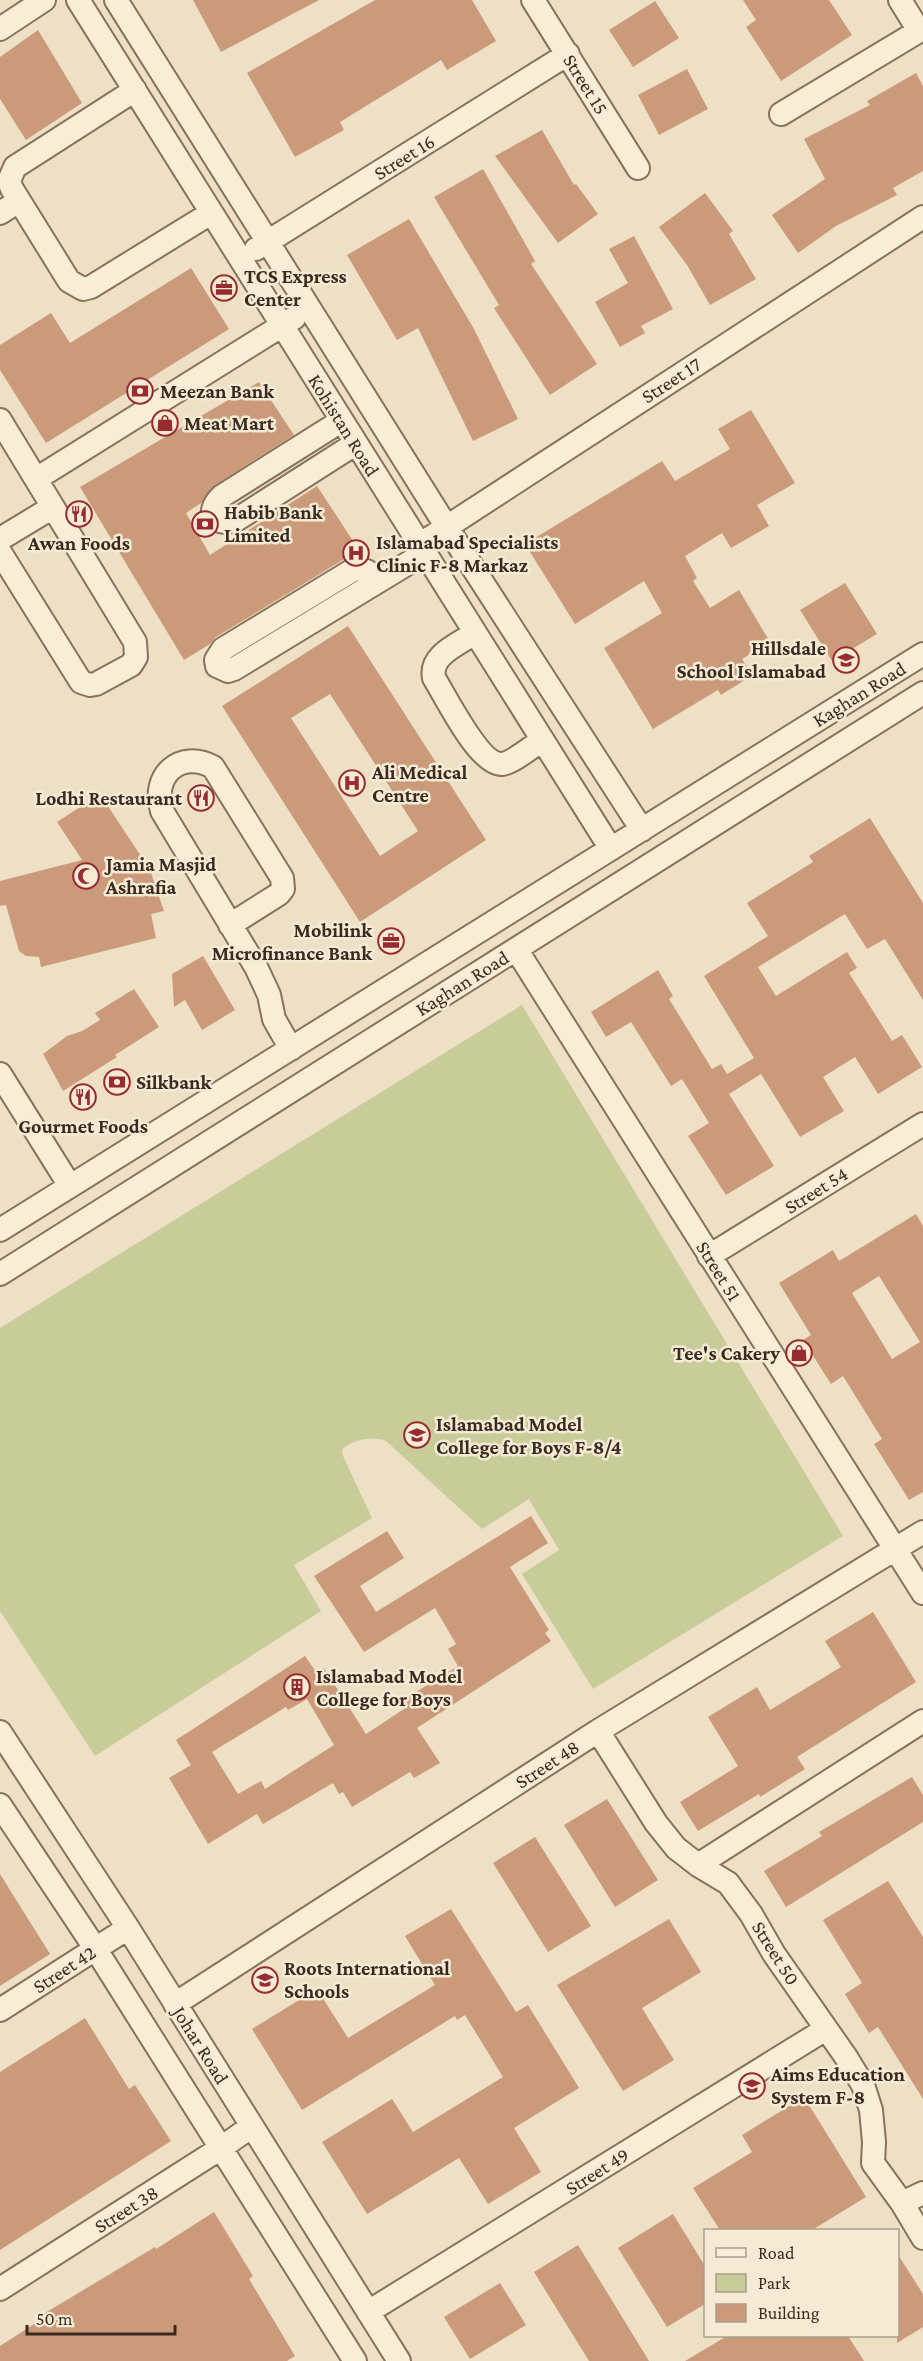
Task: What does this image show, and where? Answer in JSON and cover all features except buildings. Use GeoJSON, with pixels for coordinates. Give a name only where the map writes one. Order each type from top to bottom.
{"type":"FeatureCollection","features":[{"type":"Feature","properties":{"kind":"street"},"geometry":{"type":"LineString","coordinates":[[0,29],[44,0]]}},
{"type":"Feature","properties":{"kind":"street","name":"Kohistan Road"},"geometry":{"type":"LineString","coordinates":[[78,0],[611,849]]}},
{"type":"Feature","properties":{"kind":"street","name":"Kohistan Road"},"geometry":{"type":"LineString","coordinates":[[116,0],[308,309],[642,830]]}},
{"type":"Feature","properties":{"kind":"street","name":"Street 15"},"geometry":{"type":"LineString","coordinates":[[533,0],[638,168]]}},
{"type":"Feature","properties":{"kind":"street"},"geometry":{"type":"LineString","coordinates":[[781,114],[919,31],[900,0]]}},
{"type":"Feature","properties":{"kind":"street","name":"Street 16"},"geometry":{"type":"LineString","coordinates":[[239,259],[568,54]]}},
{"type":"Feature","properties":{"kind":"street"},"geometry":{"type":"LineString","coordinates":[[135,90],[15,167],[9,181],[69,281],[83,289],[91,287],[211,213]]}},
{"type":"Feature","properties":{"kind":"street"},"geometry":{"type":"LineString","coordinates":[[0,213],[20,201]]}},
{"type":"Feature","properties":{"kind":"street","name":"Street 17"},"geometry":{"type":"LineString","coordinates":[[376,581],[366,570],[359,568],[353,570],[223,649],[216,660],[218,666],[228,671],[234,669],[376,581],[422,549],[446,526],[923,217]]}},
{"type":"Feature","properties":{"kind":"street"},"geometry":{"type":"LineString","coordinates":[[36,479],[308,309]]}},
{"type":"Feature","properties":{"kind":"street"},"geometry":{"type":"LineString","coordinates":[[0,420],[135,642],[136,657],[131,665],[96,684],[81,682],[0,552]]}},
{"type":"Feature","properties":{"kind":"street"},"geometry":{"type":"LineString","coordinates":[[341,421],[222,496],[214,504],[212,512],[214,518],[227,523],[236,520],[355,444]]}},
{"type":"Feature","properties":{"kind":"street"},"geometry":{"type":"LineString","coordinates":[[0,539],[53,507]]}},
{"type":"Feature","properties":{"kind":"street"},"geometry":{"type":"LineString","coordinates":[[475,633],[442,654],[435,662],[432,671],[479,752],[492,762],[507,763],[542,740]]}},
{"type":"Feature","properties":{"kind":"street","name":"Kaghan Road"},"geometry":{"type":"LineString","coordinates":[[0,1230],[923,654]]}},
{"type":"Feature","properties":{"kind":"street","name":"Kaghan Road"},"geometry":{"type":"LineString","coordinates":[[0,1274],[923,693]]}},
{"type":"Feature","properties":{"kind":"street"},"geometry":{"type":"LineString","coordinates":[[230,925],[279,894],[283,889],[282,878],[213,767],[198,761],[184,762],[164,775],[159,789],[162,811],[230,925],[256,967],[269,995],[274,1019],[303,1083]]}},
{"type":"Feature","properties":{"kind":"street","name":"Street 51"},"geometry":{"type":"LineString","coordinates":[[516,950],[923,1593]]}},
{"type":"Feature","properties":{"kind":"street"},"geometry":{"type":"LineString","coordinates":[[0,1074],[70,1186]]}},
{"type":"Feature","properties":{"kind":"street","name":"Street 54"},"geometry":{"type":"LineString","coordinates":[[709,1256],[923,1124]]}},
{"type":"Feature","properties":{"kind":"street","name":"Street 48"},"geometry":{"type":"LineString","coordinates":[[175,2004],[598,1731],[923,1532]]}},
{"type":"Feature","properties":{"kind":"street"},"geometry":{"type":"LineString","coordinates":[[698,1865],[923,1720]]}},
{"type":"Feature","properties":{"kind":"street","name":"Street 50"},"geometry":{"type":"LineString","coordinates":[[598,1731],[656,1823],[676,1848],[698,1865],[728,1883],[751,1914],[774,1954],[863,2085],[871,2110],[873,2163],[923,2238]]}},
{"type":"Feature","properties":{"kind":"street","name":"Johar Road"},"geometry":{"type":"LineString","coordinates":[[1,1737],[128,1928],[399,2361]]}},
{"type":"Feature","properties":{"kind":"street","name":"Johar Road"},"geometry":{"type":"LineString","coordinates":[[0,1805],[95,1948],[353,2360]]}},
{"type":"Feature","properties":{"kind":"street","name":"Street 42"},"geometry":{"type":"LineString","coordinates":[[0,2010],[128,1928]]}},
{"type":"Feature","properties":{"kind":"street","name":"Street 49"},"geometry":{"type":"LineString","coordinates":[[368,2312],[826,2029]]}},
{"type":"Feature","properties":{"kind":"street","name":"Street 38"},"geometry":{"type":"LineString","coordinates":[[0,2289],[252,2126]]}},
{"type":"Feature","properties":{"kind":"street"},"geometry":{"type":"LineString","coordinates":[[902,2204],[923,2193]]}},
{"type":"Feature","properties":{"kind":"street"},"geometry":{"type":"LineString","coordinates":[[353,2360],[385,2340]]}},
{"type":"Feature","properties":{"kind":"green space","name":"Islamabad Model College for Boys F-8/4"},"geometry":{"type":"Polygon","coordinates":[[[522,1005],[843,1536],[593,1689],[522,1574],[559,1550],[529,1499],[482,1529],[386,1441],[376,1438],[356,1441],[345,1446],[342,1450],[343,1456],[372,1518],[294,1565],[321,1611],[95,1756],[0,1611],[0,1328],[522,1005]]]}},
{"type":"Feature","properties":{"kind":"place","name":"TCS Express Center"},"geometry":{"type":"Point","coordinates":[224,288]}},
{"type":"Feature","properties":{"kind":"place","name":"Meezan Bank"},"geometry":{"type":"Point","coordinates":[140,391]}},
{"type":"Feature","properties":{"kind":"place","name":"Meat Mart"},"geometry":{"type":"Point","coordinates":[165,423]}},
{"type":"Feature","properties":{"kind":"place","name":"Awan Foods"},"geometry":{"type":"Point","coordinates":[79,514]}},
{"type":"Feature","properties":{"kind":"place","name":"Habib Bank Limited"},"geometry":{"type":"Point","coordinates":[205,524]}},
{"type":"Feature","properties":{"kind":"place","name":"Islamabad Specialists Clinic F-8 Markaz"},"geometry":{"type":"Point","coordinates":[356,553]}},
{"type":"Feature","properties":{"kind":"place","name":"Hillsdale School Islamabad"},"geometry":{"type":"Point","coordinates":[846,660]}},
{"type":"Feature","properties":{"kind":"place","name":"Ali Medical Centre"},"geometry":{"type":"Point","coordinates":[352,783]}},
{"type":"Feature","properties":{"kind":"place","name":"Lodhi Restaurant"},"geometry":{"type":"Point","coordinates":[201,798]}},
{"type":"Feature","properties":{"kind":"place","name":"Jamia Masjid Ashrafia"},"geometry":{"type":"Point","coordinates":[86,876]}},
{"type":"Feature","properties":{"kind":"place","name":"Mobilink Microfinance Bank"},"geometry":{"type":"Point","coordinates":[391,941]}},
{"type":"Feature","properties":{"kind":"place","name":"Silkbank"},"geometry":{"type":"Point","coordinates":[117,1082]}},
{"type":"Feature","properties":{"kind":"place","name":"Gourmet Foods"},"geometry":{"type":"Point","coordinates":[83,1097]}},
{"type":"Feature","properties":{"kind":"place","name":"Tee's Cakery"},"geometry":{"type":"Point","coordinates":[799,1353]}},
{"type":"Feature","properties":{"kind":"place","name":"Islamabad Model College for Boys F-8/4"},"geometry":{"type":"Point","coordinates":[417,1435]}},
{"type":"Feature","properties":{"kind":"place","name":"Islamabad Model College for Boys"},"geometry":{"type":"Point","coordinates":[297,1687]}},
{"type":"Feature","properties":{"kind":"place","name":"Roots International Schools"},"geometry":{"type":"Point","coordinates":[265,1980]}},
{"type":"Feature","properties":{"kind":"place","name":"Aims Education System F-8"},"geometry":{"type":"Point","coordinates":[752,2086]}}]}
